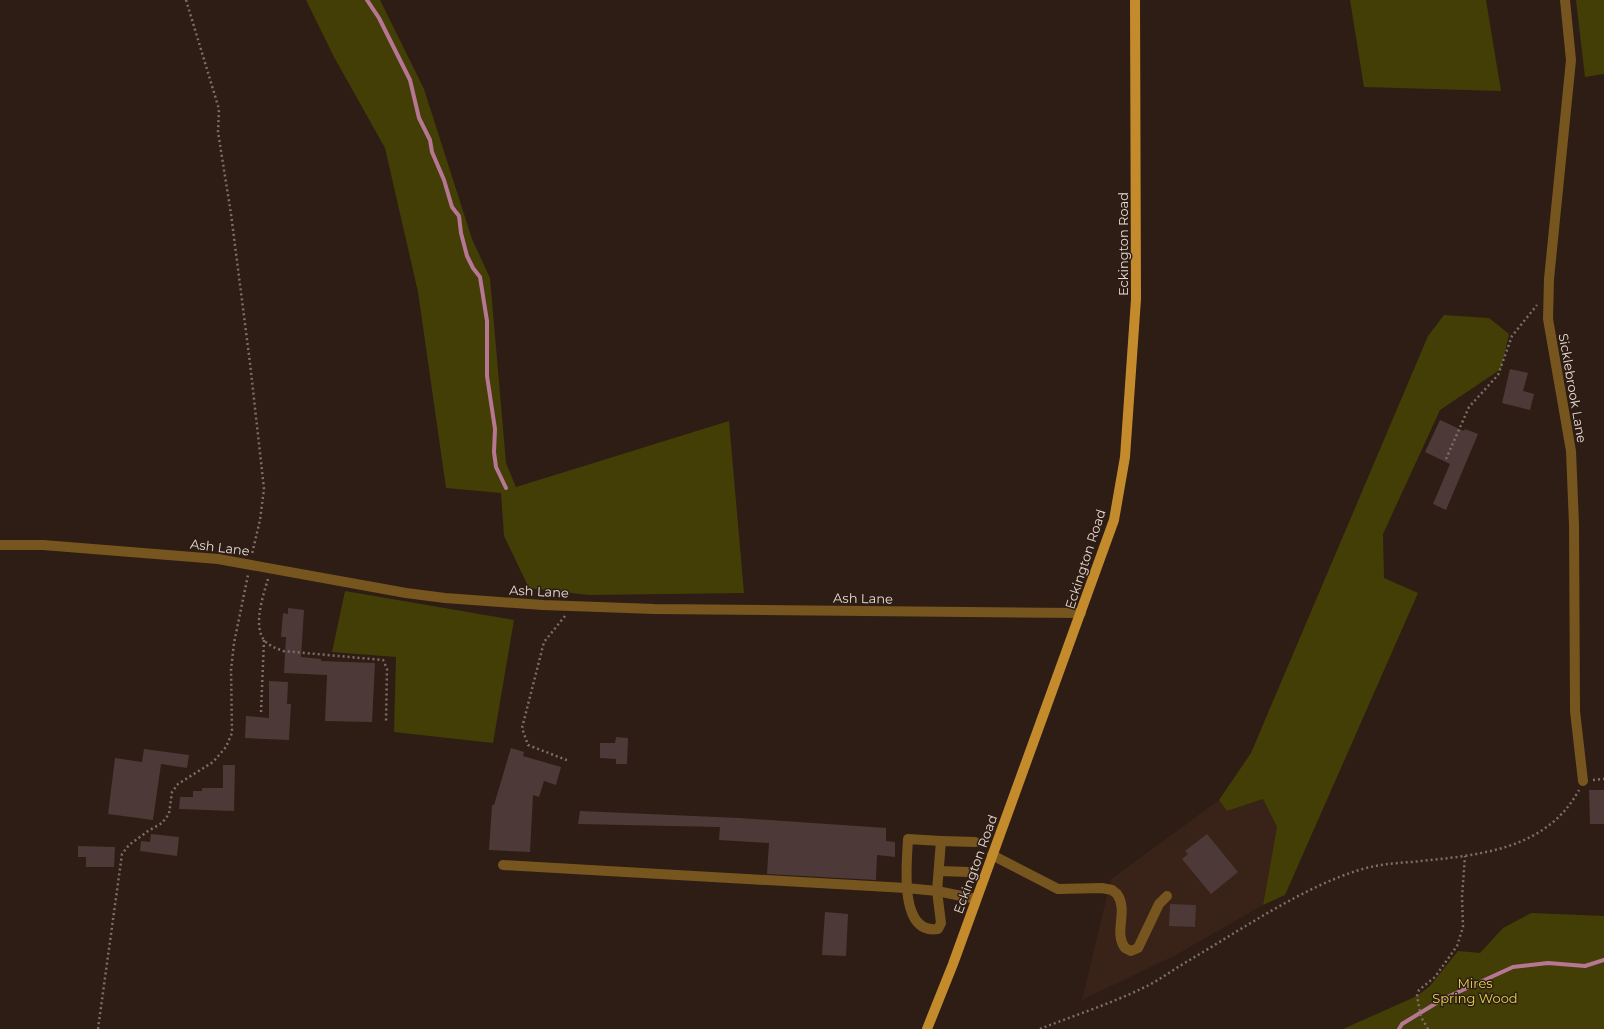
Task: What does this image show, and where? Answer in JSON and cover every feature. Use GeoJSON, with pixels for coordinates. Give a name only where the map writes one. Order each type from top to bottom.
{"type":"FeatureCollection","features":[{"type":"Feature","properties":{"kind":"main road","name":"Eckington Road"},"geometry":{"type":"LineString","coordinates":[[927,1029],[953,964],[1082,613],[1114,520],[1126,450],[1136,299],[1135,0]]}},
{"type":"Feature","properties":{"kind":"street","name":"Sicklebrook Lane"},"geometry":{"type":"LineString","coordinates":[[1564,0],[1571,60],[1548,290],[1548,319],[1572,466],[1574,524],[1575,712],[1583,781]]}},
{"type":"Feature","properties":{"kind":"street","name":"Ash Lane"},"geometry":{"type":"LineString","coordinates":[[0,545],[43,544],[218,559],[271,567],[406,593],[445,598],[572,607],[1082,613]]}},
{"type":"Feature","properties":{"kind":"street"},"geometry":{"type":"LineString","coordinates":[[941,841],[937,891],[941,923],[938,929],[933,930],[924,928],[913,914],[906,888],[908,839],[975,842]]}},
{"type":"Feature","properties":{"kind":"street"},"geometry":{"type":"LineString","coordinates":[[992,855],[1058,889],[1102,888],[1117,894],[1123,911],[1120,936],[1125,948],[1131,951],[1138,948],[1159,904],[1167,896]]}},
{"type":"Feature","properties":{"kind":"street"},"geometry":{"type":"LineString","coordinates":[[503,865],[906,888],[937,891],[976,899]]}},
{"type":"Feature","properties":{"kind":"street"},"geometry":{"type":"LineString","coordinates":[[939,871],[969,872]]}},
{"type":"Feature","properties":{"kind":"path"},"geometry":{"type":"LineString","coordinates":[[98,1029],[122,854],[129,845],[148,830],[162,823],[169,814],[172,792],[178,784],[213,762],[226,747],[232,733],[231,670],[234,643],[260,520],[264,489],[231,214],[218,132],[219,108],[186,0]]}},
{"type":"Feature","properties":{"kind":"path"},"geometry":{"type":"LineString","coordinates":[[1446,459],[1469,407],[1498,375],[1512,336],[1548,290]]}},
{"type":"Feature","properties":{"kind":"path"},"geometry":{"type":"LineString","coordinates":[[261,712],[264,640],[260,628],[260,620],[262,598],[271,567]]}},
{"type":"Feature","properties":{"kind":"path"},"geometry":{"type":"LineString","coordinates":[[569,761],[528,745],[522,728],[544,642],[572,607]]}},
{"type":"Feature","properties":{"kind":"path"},"geometry":{"type":"LineString","coordinates":[[264,640],[272,647],[283,651],[382,660],[387,669],[386,723]]}},
{"type":"Feature","properties":{"kind":"path"},"geometry":{"type":"LineString","coordinates":[[1040,1029],[1146,986],[1270,912],[1321,885],[1356,870],[1383,864],[1465,856],[1509,846],[1538,834],[1557,820],[1570,807],[1583,781]]}},
{"type":"Feature","properties":{"kind":"path"},"geometry":{"type":"LineString","coordinates":[[1428,1029],[1421,1017],[1417,1003],[1419,990],[1435,977],[1457,946],[1463,927],[1462,897],[1465,856]]}},
{"type":"Feature","properties":{"kind":"shaded area"},"geometry":{"type":"Polygon","coordinates":[[[1263,799],[1277,827],[1263,905],[1176,955],[1082,1000],[1111,879],[1219,800],[1227,811],[1263,799]]]}},
{"type":"Feature","properties":{"kind":"green space"},"geometry":{"type":"Polygon","coordinates":[[[306,0],[380,0],[424,89],[472,239],[490,278],[506,463],[516,487],[729,421],[744,593],[589,595],[529,588],[504,536],[501,493],[446,488],[418,292],[385,148],[334,57],[306,0]]]}},
{"type":"Feature","properties":{"kind":"green space"},"geometry":{"type":"Polygon","coordinates":[[[1350,0],[1486,0],[1501,91],[1364,87],[1350,0]]]}},
{"type":"Feature","properties":{"kind":"green space"},"geometry":{"type":"Polygon","coordinates":[[[1576,0],[1604,0],[1604,74],[1585,77],[1576,0]]]}},
{"type":"Feature","properties":{"kind":"green space"},"geometry":{"type":"Polygon","coordinates":[[[1444,315],[1489,318],[1509,334],[1501,369],[1440,410],[1383,534],[1384,578],[1418,593],[1285,895],[1263,905],[1277,827],[1263,799],[1227,811],[1219,800],[1251,753],[1428,336],[1444,315]]]}},
{"type":"Feature","properties":{"kind":"green space"},"geometry":{"type":"Polygon","coordinates":[[[345,591],[514,620],[493,743],[394,732],[396,657],[332,652],[345,591]]]}},
{"type":"Feature","properties":{"kind":"green space","name":"Mires Spring Wood"},"geometry":{"type":"Polygon","coordinates":[[[1531,913],[1604,916],[1604,1029],[1343,1029],[1417,996],[1430,986],[1458,951],[1480,953],[1503,928],[1531,913]]]}},
{"type":"Feature","properties":{"kind":"building"},"geometry":{"type":"Polygon","coordinates":[[[1510,369],[1528,373],[1523,391],[1534,394],[1530,410],[1502,403],[1510,369]]]}},
{"type":"Feature","properties":{"kind":"building"},"geometry":{"type":"Polygon","coordinates":[[[1440,420],[1464,431],[1465,429],[1478,434],[1446,510],[1433,504],[1450,464],[1425,452],[1440,420]]]}},
{"type":"Feature","properties":{"kind":"building"},"geometry":{"type":"Polygon","coordinates":[[[288,608],[304,610],[301,657],[321,659],[321,661],[375,663],[372,722],[325,721],[327,675],[284,673],[286,637],[281,637],[283,613],[288,614],[288,608]]]}},
{"type":"Feature","properties":{"kind":"building"},"geometry":{"type":"Polygon","coordinates":[[[269,681],[288,682],[287,704],[291,704],[289,740],[245,738],[246,716],[269,718],[269,681]]]}},
{"type":"Feature","properties":{"kind":"building"},"geometry":{"type":"Polygon","coordinates":[[[616,737],[628,738],[627,764],[616,764],[616,759],[600,758],[600,743],[615,743],[616,737]]]}},
{"type":"Feature","properties":{"kind":"building"},"geometry":{"type":"Polygon","coordinates":[[[511,748],[524,752],[523,756],[561,767],[556,785],[544,781],[539,797],[533,795],[530,852],[489,850],[492,805],[494,805],[511,748]]]}},
{"type":"Feature","properties":{"kind":"building"},"geometry":{"type":"Polygon","coordinates":[[[144,749],[189,755],[187,768],[161,764],[153,820],[108,814],[115,758],[142,762],[144,749]]]}},
{"type":"Feature","properties":{"kind":"building"},"geometry":{"type":"Polygon","coordinates":[[[223,765],[235,765],[234,811],[179,809],[180,797],[193,797],[193,791],[202,791],[202,788],[223,788],[223,765]]]}},
{"type":"Feature","properties":{"kind":"building"},"geometry":{"type":"Polygon","coordinates":[[[1589,790],[1604,790],[1604,824],[1590,824],[1589,790]]]}},
{"type":"Feature","properties":{"kind":"building"},"geometry":{"type":"Polygon","coordinates":[[[580,811],[739,818],[886,828],[886,841],[895,842],[895,857],[877,855],[876,880],[767,874],[769,843],[719,840],[720,827],[578,824],[580,811]]]}},
{"type":"Feature","properties":{"kind":"building"},"geometry":{"type":"Polygon","coordinates":[[[151,834],[179,837],[177,856],[140,851],[141,841],[150,842],[151,834]]]}},
{"type":"Feature","properties":{"kind":"building"},"geometry":{"type":"Polygon","coordinates":[[[1207,834],[1238,872],[1211,894],[1182,859],[1188,854],[1185,851],[1207,834]]]}},
{"type":"Feature","properties":{"kind":"building"},"geometry":{"type":"Polygon","coordinates":[[[78,846],[115,847],[114,867],[86,867],[86,857],[78,857],[78,846]]]}},
{"type":"Feature","properties":{"kind":"building"},"geometry":{"type":"Polygon","coordinates":[[[1170,904],[1196,905],[1195,927],[1169,926],[1170,904]]]}},
{"type":"Feature","properties":{"kind":"building"},"geometry":{"type":"Polygon","coordinates":[[[825,912],[848,914],[846,956],[822,955],[825,912]]]}},
{"type":"Feature","properties":{"kind":"waterway"},"geometry":{"type":"LineString","coordinates":[[367,0],[379,18],[410,80],[419,118],[430,140],[432,152],[444,180],[452,207],[459,216],[461,233],[467,256],[473,268],[480,277],[487,321],[487,376],[495,429],[494,452],[496,467],[506,488]]}},
{"type":"Feature","properties":{"kind":"waterway"},"geometry":{"type":"LineString","coordinates":[[1399,1029],[1402,1024],[1443,999],[1513,967],[1548,963],[1585,966],[1604,960]]}}]}
